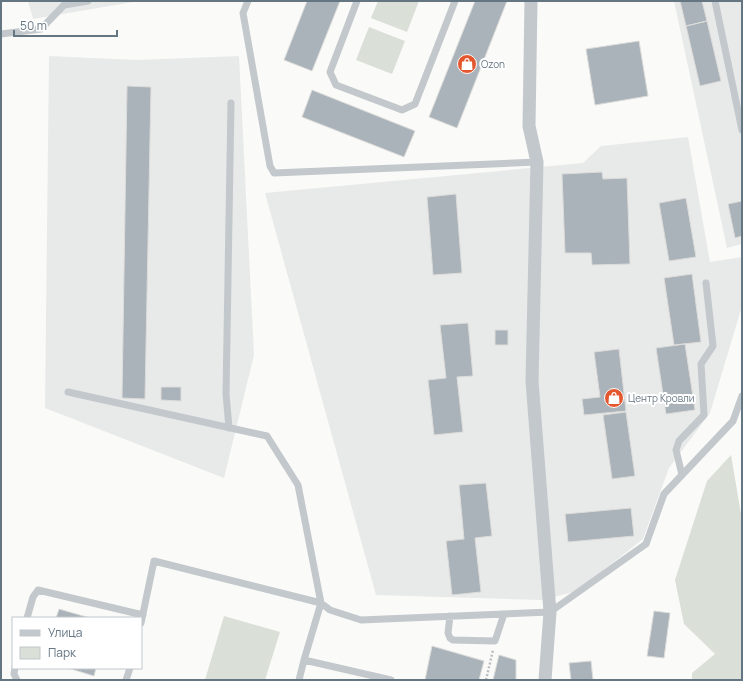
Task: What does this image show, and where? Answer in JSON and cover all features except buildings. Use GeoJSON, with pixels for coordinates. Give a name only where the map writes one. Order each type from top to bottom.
{"type":"FeatureCollection","features":[{"type":"Feature","properties":{"kind":"street"},"geometry":{"type":"LineString","coordinates":[[531,1],[529,126],[537,162],[532,381],[550,612],[545,680]]}},
{"type":"Feature","properties":{"kind":"lane"},"geometry":{"type":"LineString","coordinates":[[1,34],[41,29],[64,6],[88,1]]}},
{"type":"Feature","properties":{"kind":"lane"},"geometry":{"type":"LineString","coordinates":[[248,1],[243,13],[270,166],[274,173],[537,162]]}},
{"type":"Feature","properties":{"kind":"lane"},"geometry":{"type":"LineString","coordinates":[[357,1],[330,72],[336,85],[402,110],[415,104],[455,1]]}},
{"type":"Feature","properties":{"kind":"lane"},"geometry":{"type":"LineString","coordinates":[[715,1],[742,130]]}},
{"type":"Feature","properties":{"kind":"lane"},"geometry":{"type":"LineString","coordinates":[[228,428],[226,394],[232,103]]}},
{"type":"Feature","properties":{"kind":"lane"},"geometry":{"type":"LineString","coordinates":[[682,476],[676,450],[679,440],[704,416],[701,364],[713,346],[706,283]]}},
{"type":"Feature","properties":{"kind":"lane"},"geometry":{"type":"LineString","coordinates":[[68,392],[267,436],[298,485],[321,603],[299,680]]}},
{"type":"Feature","properties":{"kind":"lane"},"geometry":{"type":"LineString","coordinates":[[142,619],[154,561],[321,603],[330,610],[361,620],[550,612],[646,544],[664,494],[733,421],[742,396]]}},
{"type":"Feature","properties":{"kind":"lane"},"geometry":{"type":"LineString","coordinates":[[27,617],[33,597],[38,590],[143,615]]}},
{"type":"Feature","properties":{"kind":"lane"},"geometry":{"type":"LineString","coordinates":[[450,616],[448,632],[450,638],[453,640],[495,642],[504,614]]}},
{"type":"Feature","properties":{"kind":"lane"},"geometry":{"type":"LineString","coordinates":[[304,660],[391,680]]}},
{"type":"Feature","properties":{"kind":"lane"},"geometry":{"type":"LineString","coordinates":[[15,669],[14,674],[17,680]]}},
{"type":"Feature","properties":{"kind":"lane"},"geometry":{"type":"LineString","coordinates":[[126,680],[130,669]]}},
{"type":"Feature","properties":{"kind":"path"},"geometry":{"type":"LineString","coordinates":[[486,680],[495,642]]}},
{"type":"Feature","properties":{"kind":"shaded area"},"geometry":{"type":"Polygon","coordinates":[[[28,1],[139,1],[33,19],[28,1]]]}},
{"type":"Feature","properties":{"kind":"shaded area"},"geometry":{"type":"Polygon","coordinates":[[[674,1],[742,1],[742,244],[727,248],[674,1]]]}},
{"type":"Feature","properties":{"kind":"shaded area"},"geometry":{"type":"Polygon","coordinates":[[[49,56],[137,60],[239,56],[254,355],[224,478],[45,408],[49,56]]]}},
{"type":"Feature","properties":{"kind":"shaded area"},"geometry":{"type":"Polygon","coordinates":[[[688,137],[710,262],[742,257],[742,306],[710,413],[669,468],[643,539],[577,591],[542,600],[376,595],[265,193],[583,163],[601,146],[688,137]]]}},
{"type":"Feature","properties":{"kind":"green space"},"geometry":{"type":"Polygon","coordinates":[[[378,1],[419,1],[407,32],[371,18],[378,1]]]}},
{"type":"Feature","properties":{"kind":"green space"},"geometry":{"type":"Polygon","coordinates":[[[369,27],[405,41],[392,74],[356,60],[369,27]]]}},
{"type":"Feature","properties":{"kind":"green space"},"geometry":{"type":"Polygon","coordinates":[[[731,455],[742,520],[742,680],[692,680],[692,673],[715,654],[684,624],[675,580],[707,481],[731,455]]]}},
{"type":"Feature","properties":{"kind":"green space"},"geometry":{"type":"Polygon","coordinates":[[[224,616],[280,632],[265,680],[205,680],[224,616]]]}},
{"type":"Feature","properties":{"kind":"place","name":"Ozon"},"geometry":{"type":"Point","coordinates":[467,64]}},
{"type":"Feature","properties":{"kind":"place","name":"Центр Кровли"},"geometry":{"type":"Point","coordinates":[614,398]}}]}
